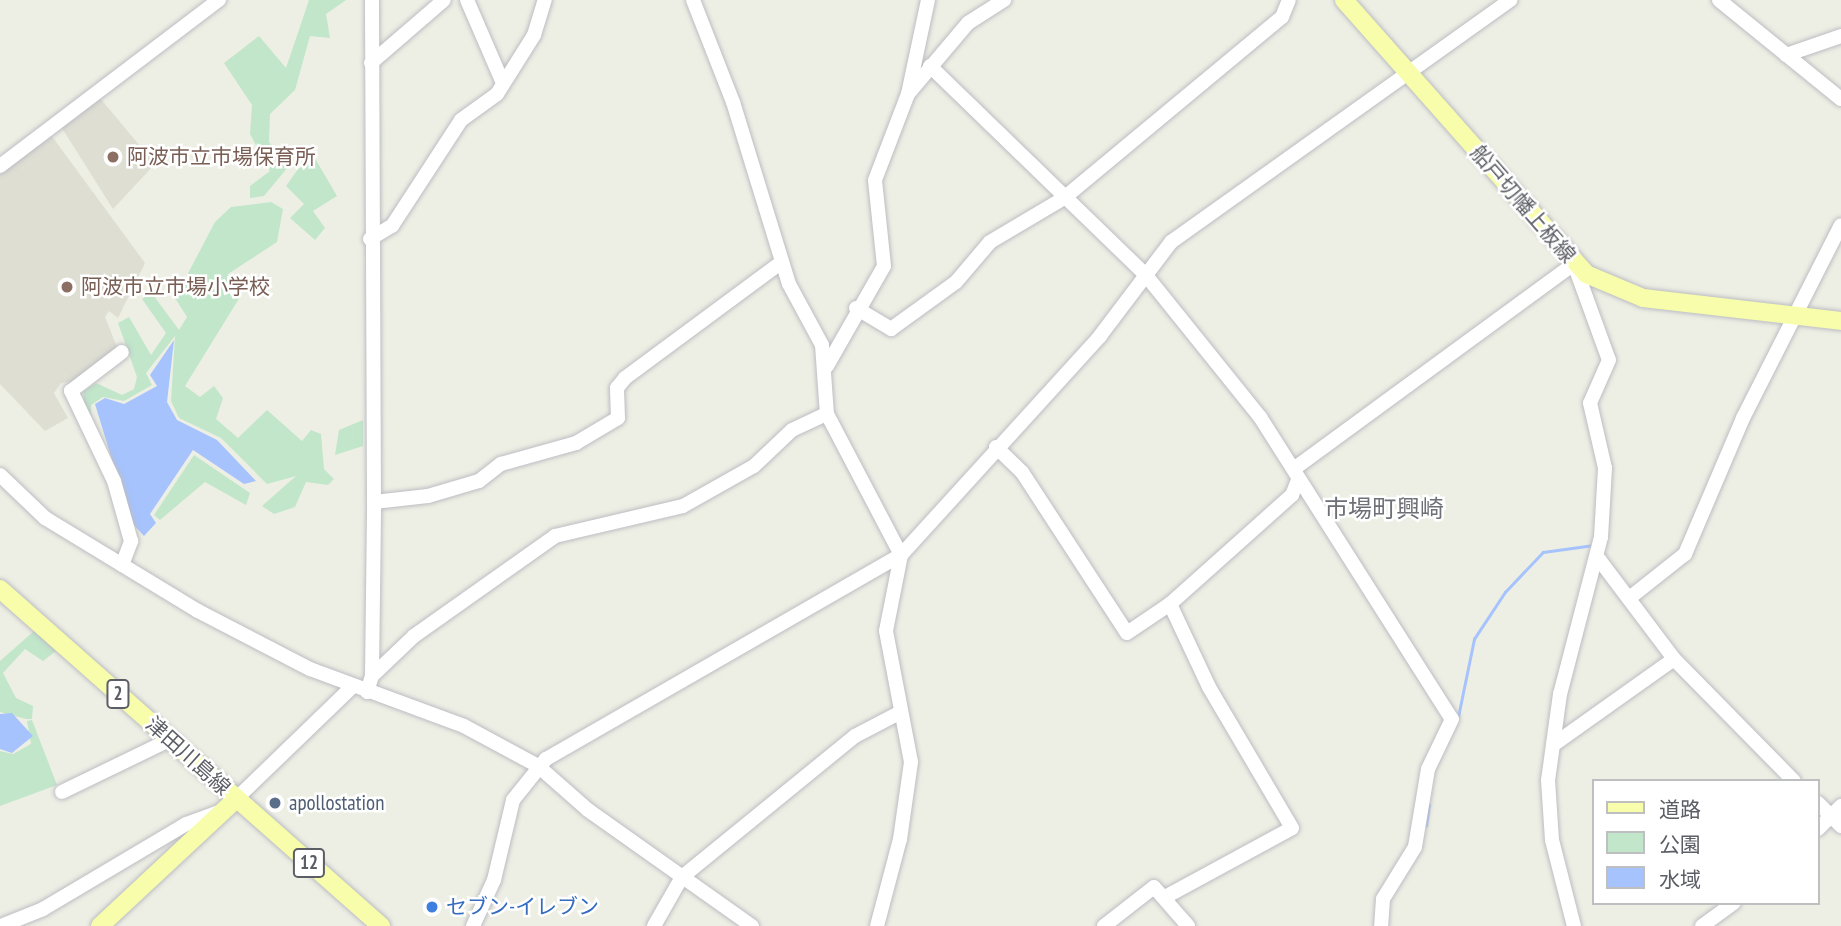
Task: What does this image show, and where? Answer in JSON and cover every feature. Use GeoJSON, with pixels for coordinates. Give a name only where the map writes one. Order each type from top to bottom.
{"type":"FeatureCollection","features":[{"type":"Feature","properties":{"kind":"main road","name":"船戸切幡上板線"},"geometry":{"type":"LineString","coordinates":[[1344,0],[1574,264],[1612,290],[1643,298],[1841,321]]}},
{"type":"Feature","properties":{"kind":"main road","name":"津田川島線"},"geometry":{"type":"LineString","coordinates":[[0,589],[169,740],[230,805],[100,926]]}},
{"type":"Feature","properties":{"kind":"main road","name":"12"},"geometry":{"type":"LineString","coordinates":[[230,805],[382,926]]}},
{"type":"Feature","properties":{"kind":"street"},"geometry":{"type":"LineString","coordinates":[[0,166],[219,0]]}},
{"type":"Feature","properties":{"kind":"street"},"geometry":{"type":"LineString","coordinates":[[367,692],[372,676],[374,502],[370,239],[372,0]]}},
{"type":"Feature","properties":{"kind":"street"},"geometry":{"type":"LineString","coordinates":[[372,64],[444,0]]}},
{"type":"Feature","properties":{"kind":"street"},"geometry":{"type":"LineString","coordinates":[[467,0],[502,81]]}},
{"type":"Feature","properties":{"kind":"street"},"geometry":{"type":"LineString","coordinates":[[370,239],[393,226],[461,120],[497,94],[502,81],[534,35],[545,0]]}},
{"type":"Feature","properties":{"kind":"street"},"geometry":{"type":"LineString","coordinates":[[693,0],[733,102],[782,262],[827,366],[827,414],[901,555],[903,568],[885,613],[897,713],[911,762],[900,839],[877,926]]}},
{"type":"Feature","properties":{"kind":"street"},"geometry":{"type":"LineString","coordinates":[[827,366],[856,308],[884,266],[874,193],[908,93],[928,0]]}},
{"type":"Feature","properties":{"kind":"street"},"geometry":{"type":"LineString","coordinates":[[908,93],[915,93],[930,66],[968,23],[1004,0]]}},
{"type":"Feature","properties":{"kind":"street"},"geometry":{"type":"LineString","coordinates":[[856,308],[891,329],[957,282],[990,242],[1064,198],[1282,17],[1289,0]]}},
{"type":"Feature","properties":{"kind":"street"},"geometry":{"type":"LineString","coordinates":[[473,926],[494,880],[513,800],[538,766],[901,555],[943,516],[996,447],[1100,336],[1144,274],[1194,223],[1409,74],[1510,0]]}},
{"type":"Feature","properties":{"kind":"street"},"geometry":{"type":"LineString","coordinates":[[1719,0],[1841,99]]}},
{"type":"Feature","properties":{"kind":"street"},"geometry":{"type":"LineString","coordinates":[[1786,55],[1841,36]]}},
{"type":"Feature","properties":{"kind":"street"},"geometry":{"type":"LineString","coordinates":[[930,66],[1144,274],[1296,474],[1452,719],[1427,769],[1416,847],[1383,900],[1381,926]]}},
{"type":"Feature","properties":{"kind":"street"},"geometry":{"type":"LineString","coordinates":[[1632,596],[1685,554],[1742,418],[1841,225]]}},
{"type":"Feature","properties":{"kind":"street"},"geometry":{"type":"LineString","coordinates":[[374,502],[418,499],[576,443],[618,418],[617,388],[625,378],[782,262]]}},
{"type":"Feature","properties":{"kind":"street"},"geometry":{"type":"LineString","coordinates":[[996,447],[1022,472],[1127,633],[1170,604],[1292,495],[1296,474],[1574,264],[1609,351],[1590,403],[1605,468],[1598,558],[1553,745],[1552,840],[1574,926]]}},
{"type":"Feature","properties":{"kind":"street"},"geometry":{"type":"LineString","coordinates":[[122,352],[71,391],[114,481],[131,541],[122,565]]}},
{"type":"Feature","properties":{"kind":"street"},"geometry":{"type":"LineString","coordinates":[[372,676],[414,636],[555,536],[683,506],[754,466],[809,419],[827,414]]}},
{"type":"Feature","properties":{"kind":"street"},"geometry":{"type":"LineString","coordinates":[[0,475],[45,518],[122,565],[352,687],[464,726],[538,766],[682,877],[752,926]]}},
{"type":"Feature","properties":{"kind":"street"},"geometry":{"type":"LineString","coordinates":[[1598,558],[1632,596],[1674,659],[1792,779]]}},
{"type":"Feature","properties":{"kind":"street"},"geometry":{"type":"LineString","coordinates":[[1167,896],[1292,828],[1209,687],[1170,604]]}},
{"type":"Feature","properties":{"kind":"street"},"geometry":{"type":"LineString","coordinates":[[1553,745],[1674,659]]}},
{"type":"Feature","properties":{"kind":"street"},"geometry":{"type":"LineString","coordinates":[[1,926],[43,909],[186,824],[230,805],[352,687]]}},
{"type":"Feature","properties":{"kind":"street"},"geometry":{"type":"LineString","coordinates":[[654,926],[682,877],[855,736],[897,713]]}},
{"type":"Feature","properties":{"kind":"street"},"geometry":{"type":"LineString","coordinates":[[62,792],[169,740]]}},
{"type":"Feature","properties":{"kind":"street"},"geometry":{"type":"LineString","coordinates":[[1820,804],[1838,816],[1820,828]]}},
{"type":"Feature","properties":{"kind":"street"},"geometry":{"type":"LineString","coordinates":[[1104,926],[1154,887],[1167,896],[1188,926]]}},
{"type":"Feature","properties":{"kind":"street"},"geometry":{"type":"LineString","coordinates":[[1702,926],[1731,905]]}},
{"type":"Feature","properties":{"kind":"shaded area","name":"阿波市立市場保育所"},"geometry":{"type":"Polygon","coordinates":[[[100,98],[155,164],[113,209],[60,125],[100,98]]]}},
{"type":"Feature","properties":{"kind":"shaded area","name":"阿波市立市場小学校"},"geometry":{"type":"Polygon","coordinates":[[[51,135],[145,263],[118,318],[109,311],[105,317],[117,347],[74,381],[61,383],[54,393],[68,418],[45,431],[0,384],[0,170],[51,135]]]}},
{"type":"Feature","properties":{"kind":"green space"},"geometry":{"type":"Polygon","coordinates":[[[309,0],[346,0],[326,14],[330,38],[310,36],[295,90],[270,114],[269,142],[288,167],[264,196],[250,198],[250,186],[270,171],[250,134],[252,105],[224,63],[259,36],[286,68],[309,0]]]}},
{"type":"Feature","properties":{"kind":"green space"},"geometry":{"type":"Polygon","coordinates":[[[316,160],[337,196],[313,211],[325,228],[315,240],[290,218],[304,204],[286,186],[298,169],[316,160]]]}},
{"type":"Feature","properties":{"kind":"green space"},"geometry":{"type":"Polygon","coordinates":[[[271,202],[283,209],[277,242],[228,274],[240,297],[185,386],[200,397],[214,386],[223,398],[216,419],[238,438],[267,410],[302,441],[311,430],[321,434],[324,469],[334,479],[328,485],[306,482],[295,507],[274,514],[262,506],[296,476],[267,484],[221,438],[179,418],[171,401],[175,336],[146,373],[152,385],[124,401],[103,397],[91,405],[91,417],[83,402],[84,391],[96,383],[122,395],[134,389],[137,377],[118,323],[129,317],[151,355],[166,333],[142,299],[151,292],[179,330],[187,317],[175,298],[215,222],[231,207],[271,202]]]}},
{"type":"Feature","properties":{"kind":"green space"},"geometry":{"type":"Polygon","coordinates":[[[363,420],[363,446],[335,455],[339,430],[363,420]]]}},
{"type":"Feature","properties":{"kind":"green space"},"geometry":{"type":"Polygon","coordinates":[[[194,455],[250,493],[246,505],[205,482],[160,520],[154,515],[194,455]]]}},
{"type":"Feature","properties":{"kind":"green space"},"geometry":{"type":"Polygon","coordinates":[[[34,631],[56,651],[43,661],[25,649],[3,673],[16,698],[33,706],[32,719],[26,719],[0,712],[0,661],[34,631]]]}},
{"type":"Feature","properties":{"kind":"green space"},"geometry":{"type":"Polygon","coordinates":[[[32,720],[57,785],[0,806],[0,751],[13,754],[31,744],[27,721],[32,720]]]}},
{"type":"Feature","properties":{"kind":"water"},"geometry":{"type":"Polygon","coordinates":[[[174,340],[167,402],[177,420],[217,440],[256,481],[244,484],[193,450],[150,514],[156,523],[144,536],[131,522],[95,404],[105,398],[124,404],[157,386],[150,375],[174,340]]]}},
{"type":"Feature","properties":{"kind":"water"},"geometry":{"type":"Polygon","coordinates":[[[12,713],[33,736],[12,753],[0,749],[0,714],[12,713]]]}},
{"type":"Feature","properties":{"kind":"waterway"},"geometry":{"type":"LineString","coordinates":[[1458,717],[1474,639],[1505,592],[1543,552],[1594,545]]}},
{"type":"Feature","properties":{"kind":"waterway"},"geometry":{"type":"LineString","coordinates":[[1426,826],[1429,805]]}},
{"type":"Feature","properties":{"kind":"place","name":"阿波市立市場保育所"},"geometry":{"type":"Point","coordinates":[113,157]}},
{"type":"Feature","properties":{"kind":"place","name":"阿波市立市場小学校"},"geometry":{"type":"Point","coordinates":[67,287]}},
{"type":"Feature","properties":{"kind":"place","name":"apollostation"},"geometry":{"type":"Point","coordinates":[275,803]}},
{"type":"Feature","properties":{"kind":"place","name":"セブン-イレブン"},"geometry":{"type":"Point","coordinates":[432,907]}},
{"type":"Feature","properties":{"kind":"district","name":"市場町興崎"},"geometry":{"type":"Point","coordinates":[1384,509]}}]}
